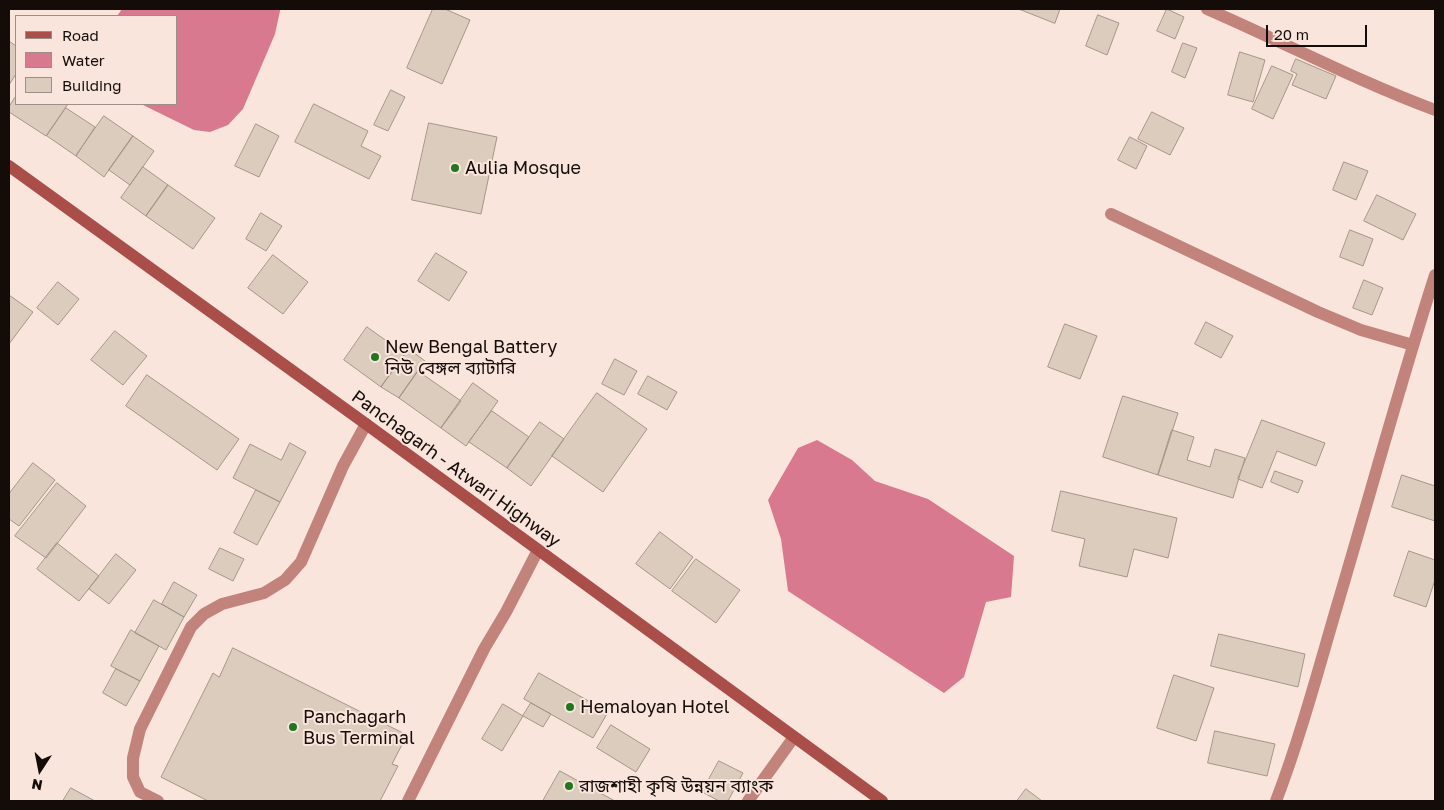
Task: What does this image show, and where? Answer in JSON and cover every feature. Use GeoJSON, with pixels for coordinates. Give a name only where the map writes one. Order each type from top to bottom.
{"type":"FeatureCollection","features":[{"type":"Feature","properties":{"kind":"main road","name":"Panchagarh - Atwari Highway"},"geometry":{"type":"LineString","coordinates":[[9,166],[882,801]]}},
{"type":"Feature","properties":{"kind":"street"},"geometry":{"type":"LineString","coordinates":[[1207,9],[1400,97],[1435,110]]}},
{"type":"Feature","properties":{"kind":"street"},"geometry":{"type":"LineString","coordinates":[[1111,214],[1318,312],[1361,330],[1413,345]]}},
{"type":"Feature","properties":{"kind":"street"},"geometry":{"type":"LineString","coordinates":[[1276,801],[1288,770],[1319,668],[1435,274]]}},
{"type":"Feature","properties":{"kind":"street"},"geometry":{"type":"LineString","coordinates":[[158,801],[140,792],[133,777],[133,758],[140,729],[191,626],[204,614],[222,604],[264,593],[285,580],[301,562],[343,466],[366,424]]}},
{"type":"Feature","properties":{"kind":"street"},"geometry":{"type":"LineString","coordinates":[[408,801],[475,666],[538,550]]}},
{"type":"Feature","properties":{"kind":"street"},"geometry":{"type":"LineString","coordinates":[[748,801],[794,737]]}},
{"type":"Feature","properties":{"kind":"water"},"geometry":{"type":"Polygon","coordinates":[[[122,9],[280,9],[275,34],[243,109],[228,125],[210,132],[194,130],[143,105],[178,105],[178,15],[118,15],[122,9]]]}},
{"type":"Feature","properties":{"kind":"water"},"geometry":{"type":"Polygon","coordinates":[[[817,440],[852,460],[875,481],[928,499],[1014,556],[1011,597],[986,602],[964,677],[944,693],[788,591],[781,539],[768,500],[798,448],[817,440]]]}},
{"type":"Feature","properties":{"kind":"building"},"geometry":{"type":"Polygon","coordinates":[[[433,9],[445,9],[470,20],[442,84],[407,68],[433,9]]]}},
{"type":"Feature","properties":{"kind":"building"},"geometry":{"type":"Polygon","coordinates":[[[1019,9],[1060,9],[1055,23],[1019,9]]]}},
{"type":"Feature","properties":{"kind":"building"},"geometry":{"type":"Polygon","coordinates":[[[1167,9],[1184,17],[1175,39],[1157,31],[1167,9]]]}},
{"type":"Feature","properties":{"kind":"building"},"geometry":{"type":"Polygon","coordinates":[[[1098,15],[1119,23],[1107,55],[1086,46],[1098,15]]]}},
{"type":"Feature","properties":{"kind":"building"},"geometry":{"type":"Polygon","coordinates":[[[9,41],[15,45],[15,76],[9,85],[9,41]]]}},
{"type":"Feature","properties":{"kind":"building"},"geometry":{"type":"Polygon","coordinates":[[[1183,43],[1197,48],[1185,78],[1172,72],[1183,43]]]}},
{"type":"Feature","properties":{"kind":"building"},"geometry":{"type":"Polygon","coordinates":[[[1240,52],[1265,60],[1253,102],[1228,95],[1240,52]]]}},
{"type":"Feature","properties":{"kind":"building"},"geometry":{"type":"Polygon","coordinates":[[[1296,59],[1336,76],[1326,99],[1292,85],[1297,74],[1291,71],[1296,59]]]}},
{"type":"Feature","properties":{"kind":"building"},"geometry":{"type":"Polygon","coordinates":[[[1272,66],[1293,75],[1273,119],[1252,109],[1272,66]]]}},
{"type":"Feature","properties":{"kind":"building"},"geometry":{"type":"Polygon","coordinates":[[[391,90],[405,97],[388,131],[374,125],[391,90]]]}},
{"type":"Feature","properties":{"kind":"building"},"geometry":{"type":"Polygon","coordinates":[[[15,98],[15,105],[67,105],[46,136],[9,112],[9,107],[15,98]]]}},
{"type":"Feature","properties":{"kind":"building"},"geometry":{"type":"Polygon","coordinates":[[[314,104],[368,131],[361,146],[381,156],[369,179],[295,142],[314,104]]]}},
{"type":"Feature","properties":{"kind":"building"},"geometry":{"type":"Polygon","coordinates":[[[66,108],[95,127],[76,156],[47,136],[66,108]]]}},
{"type":"Feature","properties":{"kind":"building"},"geometry":{"type":"Polygon","coordinates":[[[1152,112],[1184,128],[1170,155],[1138,139],[1152,112]]]}},
{"type":"Feature","properties":{"kind":"building"},"geometry":{"type":"Polygon","coordinates":[[[104,116],[133,136],[104,177],[76,156],[104,116]]]}},
{"type":"Feature","properties":{"kind":"building","name":"Aulia Mosque"},"geometry":{"type":"Polygon","coordinates":[[[429,123],[497,137],[481,214],[412,200],[429,123]]]}},
{"type":"Feature","properties":{"kind":"building"},"geometry":{"type":"Polygon","coordinates":[[[256,124],[279,136],[259,177],[235,166],[256,124]]]}},
{"type":"Feature","properties":{"kind":"building"},"geometry":{"type":"Polygon","coordinates":[[[133,136],[154,151],[130,185],[109,170],[133,136]]]}},
{"type":"Feature","properties":{"kind":"building"},"geometry":{"type":"Polygon","coordinates":[[[1130,137],[1147,146],[1136,169],[1118,160],[1130,137]]]}},
{"type":"Feature","properties":{"kind":"building"},"geometry":{"type":"Polygon","coordinates":[[[1344,162],[1368,171],[1356,200],[1333,190],[1344,162]]]}},
{"type":"Feature","properties":{"kind":"building"},"geometry":{"type":"Polygon","coordinates":[[[143,167],[168,185],[146,216],[121,198],[143,167]]]}},
{"type":"Feature","properties":{"kind":"building"},"geometry":{"type":"Polygon","coordinates":[[[168,185],[215,218],[193,249],[146,216],[168,185]]]}},
{"type":"Feature","properties":{"kind":"building"},"geometry":{"type":"Polygon","coordinates":[[[1377,195],[1416,214],[1403,240],[1364,221],[1377,195]]]}},
{"type":"Feature","properties":{"kind":"building"},"geometry":{"type":"Polygon","coordinates":[[[261,213],[282,226],[266,251],[246,239],[261,213]]]}},
{"type":"Feature","properties":{"kind":"building"},"geometry":{"type":"Polygon","coordinates":[[[1350,230],[1373,239],[1363,266],[1340,257],[1350,230]]]}},
{"type":"Feature","properties":{"kind":"building"},"geometry":{"type":"Polygon","coordinates":[[[436,253],[467,272],[449,301],[418,281],[436,253]]]}},
{"type":"Feature","properties":{"kind":"building"},"geometry":{"type":"Polygon","coordinates":[[[273,255],[308,282],[283,314],[248,288],[273,255]]]}},
{"type":"Feature","properties":{"kind":"building"},"geometry":{"type":"Polygon","coordinates":[[[1364,280],[1383,288],[1372,315],[1353,308],[1364,280]]]}},
{"type":"Feature","properties":{"kind":"building"},"geometry":{"type":"Polygon","coordinates":[[[58,282],[79,299],[58,325],[37,308],[58,282]]]}},
{"type":"Feature","properties":{"kind":"building"},"geometry":{"type":"Polygon","coordinates":[[[9,295],[33,312],[9,344],[9,295]]]}},
{"type":"Feature","properties":{"kind":"building"},"geometry":{"type":"Polygon","coordinates":[[[1206,322],[1233,336],[1221,358],[1195,344],[1206,322]]]}},
{"type":"Feature","properties":{"kind":"building"},"geometry":{"type":"Polygon","coordinates":[[[1065,324],[1097,336],[1080,379],[1048,367],[1065,324]]]}},
{"type":"Feature","properties":{"kind":"building","name":"New Bengal Battery নিউ বেঙ্গল ব্যাটারি"},"geometry":{"type":"Polygon","coordinates":[[[367,327],[405,354],[381,387],[344,360],[367,327]]]}},
{"type":"Feature","properties":{"kind":"building"},"geometry":{"type":"Polygon","coordinates":[[[115,331],[147,356],[123,385],[91,360],[115,331]]]}},
{"type":"Feature","properties":{"kind":"building"},"geometry":{"type":"Polygon","coordinates":[[[409,349],[425,361],[399,398],[381,387],[409,349]]]}},
{"type":"Feature","properties":{"kind":"building"},"geometry":{"type":"Polygon","coordinates":[[[615,359],[637,371],[624,395],[602,384],[615,359]]]}},
{"type":"Feature","properties":{"kind":"building"},"geometry":{"type":"Polygon","coordinates":[[[418,371],[461,401],[441,428],[399,398],[418,371]]]}},
{"type":"Feature","properties":{"kind":"building"},"geometry":{"type":"Polygon","coordinates":[[[147,375],[239,439],[217,470],[126,406],[147,375]]]}},
{"type":"Feature","properties":{"kind":"building"},"geometry":{"type":"Polygon","coordinates":[[[648,376],[677,392],[667,410],[638,394],[648,376]]]}},
{"type":"Feature","properties":{"kind":"building"},"geometry":{"type":"Polygon","coordinates":[[[473,383],[498,401],[466,446],[441,428],[473,383]]]}},
{"type":"Feature","properties":{"kind":"building"},"geometry":{"type":"Polygon","coordinates":[[[597,393],[647,429],[603,492],[552,456],[597,393]]]}},
{"type":"Feature","properties":{"kind":"building"},"geometry":{"type":"Polygon","coordinates":[[[1123,396],[1178,413],[1158,475],[1103,457],[1123,396]]]}},
{"type":"Feature","properties":{"kind":"building"},"geometry":{"type":"Polygon","coordinates":[[[492,411],[529,437],[507,468],[469,442],[492,411]]]}},
{"type":"Feature","properties":{"kind":"building"},"geometry":{"type":"Polygon","coordinates":[[[1262,420],[1325,443],[1316,466],[1277,451],[1262,488],[1238,479],[1262,420]]]}},
{"type":"Feature","properties":{"kind":"building"},"geometry":{"type":"Polygon","coordinates":[[[540,422],[564,439],[531,486],[507,468],[540,422]]]}},
{"type":"Feature","properties":{"kind":"building"},"geometry":{"type":"Polygon","coordinates":[[[1172,430],[1194,437],[1187,460],[1210,467],[1215,449],[1245,458],[1233,498],[1158,475],[1172,430]]]}},
{"type":"Feature","properties":{"kind":"building"},"geometry":{"type":"Polygon","coordinates":[[[290,443],[306,452],[280,502],[233,478],[250,444],[281,460],[290,443]]]}},
{"type":"Feature","properties":{"kind":"building"},"geometry":{"type":"Polygon","coordinates":[[[33,463],[55,480],[19,526],[9,519],[9,494],[33,463]]]}},
{"type":"Feature","properties":{"kind":"building"},"geometry":{"type":"Polygon","coordinates":[[[1275,471],[1303,481],[1298,493],[1271,482],[1275,471]]]}},
{"type":"Feature","properties":{"kind":"building"},"geometry":{"type":"Polygon","coordinates":[[[1402,475],[1435,486],[1435,521],[1392,507],[1402,475]]]}},
{"type":"Feature","properties":{"kind":"building"},"geometry":{"type":"Polygon","coordinates":[[[57,483],[86,506],[46,558],[15,536],[57,483]]]}},
{"type":"Feature","properties":{"kind":"building"},"geometry":{"type":"Polygon","coordinates":[[[256,490],[280,502],[257,545],[234,533],[256,490]]]}},
{"type":"Feature","properties":{"kind":"building"},"geometry":{"type":"Polygon","coordinates":[[[1061,491],[1177,518],[1168,558],[1134,549],[1127,577],[1079,566],[1085,539],[1052,531],[1061,491]]]}},
{"type":"Feature","properties":{"kind":"building"},"geometry":{"type":"Polygon","coordinates":[[[660,532],[693,557],[670,589],[636,564],[660,532]]]}},
{"type":"Feature","properties":{"kind":"building"},"geometry":{"type":"Polygon","coordinates":[[[57,543],[99,576],[79,601],[37,569],[57,543]]]}},
{"type":"Feature","properties":{"kind":"building"},"geometry":{"type":"Polygon","coordinates":[[[220,548],[244,559],[233,581],[209,569],[220,548]]]}},
{"type":"Feature","properties":{"kind":"building"},"geometry":{"type":"Polygon","coordinates":[[[1409,551],[1435,560],[1435,580],[1426,607],[1394,596],[1409,551]]]}},
{"type":"Feature","properties":{"kind":"building"},"geometry":{"type":"Polygon","coordinates":[[[116,554],[136,570],[109,604],[89,589],[116,554]]]}},
{"type":"Feature","properties":{"kind":"building"},"geometry":{"type":"Polygon","coordinates":[[[696,559],[740,590],[716,623],[672,591],[696,559]]]}},
{"type":"Feature","properties":{"kind":"building"},"geometry":{"type":"Polygon","coordinates":[[[174,582],[197,595],[184,617],[162,604],[174,582]]]}},
{"type":"Feature","properties":{"kind":"building"},"geometry":{"type":"Polygon","coordinates":[[[154,600],[184,617],[166,650],[135,633],[154,600]]]}},
{"type":"Feature","properties":{"kind":"building"},"geometry":{"type":"Polygon","coordinates":[[[131,630],[159,646],[140,681],[111,666],[131,630]]]}},
{"type":"Feature","properties":{"kind":"building"},"geometry":{"type":"Polygon","coordinates":[[[1219,634],[1305,654],[1298,687],[1211,666],[1219,634]]]}},
{"type":"Feature","properties":{"kind":"building"},"geometry":{"type":"Polygon","coordinates":[[[233,648],[407,735],[392,764],[398,766],[380,801],[208,801],[161,777],[213,673],[219,677],[233,648]]]}},
{"type":"Feature","properties":{"kind":"building"},"geometry":{"type":"Polygon","coordinates":[[[116,669],[140,681],[126,706],[103,693],[116,669]]]}},
{"type":"Feature","properties":{"kind":"building","name":"Hemaloyan Hotel"},"geometry":{"type":"Polygon","coordinates":[[[539,673],[608,712],[593,738],[524,699],[539,673]]]}},
{"type":"Feature","properties":{"kind":"building"},"geometry":{"type":"Polygon","coordinates":[[[1174,675],[1214,688],[1196,741],[1157,728],[1174,675]]]}},
{"type":"Feature","properties":{"kind":"building"},"geometry":{"type":"Polygon","coordinates":[[[531,703],[551,714],[543,727],[523,716],[531,703]]]}},
{"type":"Feature","properties":{"kind":"building"},"geometry":{"type":"Polygon","coordinates":[[[503,704],[523,716],[502,751],[482,739],[503,704]]]}},
{"type":"Feature","properties":{"kind":"building"},"geometry":{"type":"Polygon","coordinates":[[[611,725],[650,749],[636,772],[597,748],[611,725]]]}},
{"type":"Feature","properties":{"kind":"building"},"geometry":{"type":"Polygon","coordinates":[[[1215,731],[1275,744],[1267,776],[1208,763],[1215,731]]]}},
{"type":"Feature","properties":{"kind":"building"},"geometry":{"type":"Polygon","coordinates":[[[719,761],[743,773],[728,801],[719,801],[702,792],[719,761]]]}},
{"type":"Feature","properties":{"kind":"building","name":"রাজশাহী কৃষি উন্নয়ন ব্যাংক"},"geometry":{"type":"Polygon","coordinates":[[[560,771],[615,801],[543,801],[560,771]]]}},
{"type":"Feature","properties":{"kind":"building"},"geometry":{"type":"Polygon","coordinates":[[[71,788],[95,801],[63,801],[71,788]]]}},
{"type":"Feature","properties":{"kind":"building"},"geometry":{"type":"Polygon","coordinates":[[[1026,789],[1042,801],[1017,801],[1026,789]]]}},
{"type":"Feature","properties":{"kind":"place","name":"Aulia Mosque"},"geometry":{"type":"Point","coordinates":[455,168]}},
{"type":"Feature","properties":{"kind":"place","name":"New Bengal Battery নিউ বেঙ্গল ব্যাটারি"},"geometry":{"type":"Point","coordinates":[375,357]}},
{"type":"Feature","properties":{"kind":"place","name":"Hemaloyan Hotel"},"geometry":{"type":"Point","coordinates":[570,707]}},
{"type":"Feature","properties":{"kind":"place","name":"Panchagarh Bus Terminal"},"geometry":{"type":"Point","coordinates":[293,727]}},
{"type":"Feature","properties":{"kind":"place","name":"রাজশাহী কৃষি উন্নয়ন ব্যাংক"},"geometry":{"type":"Point","coordinates":[569,786]}}]}
